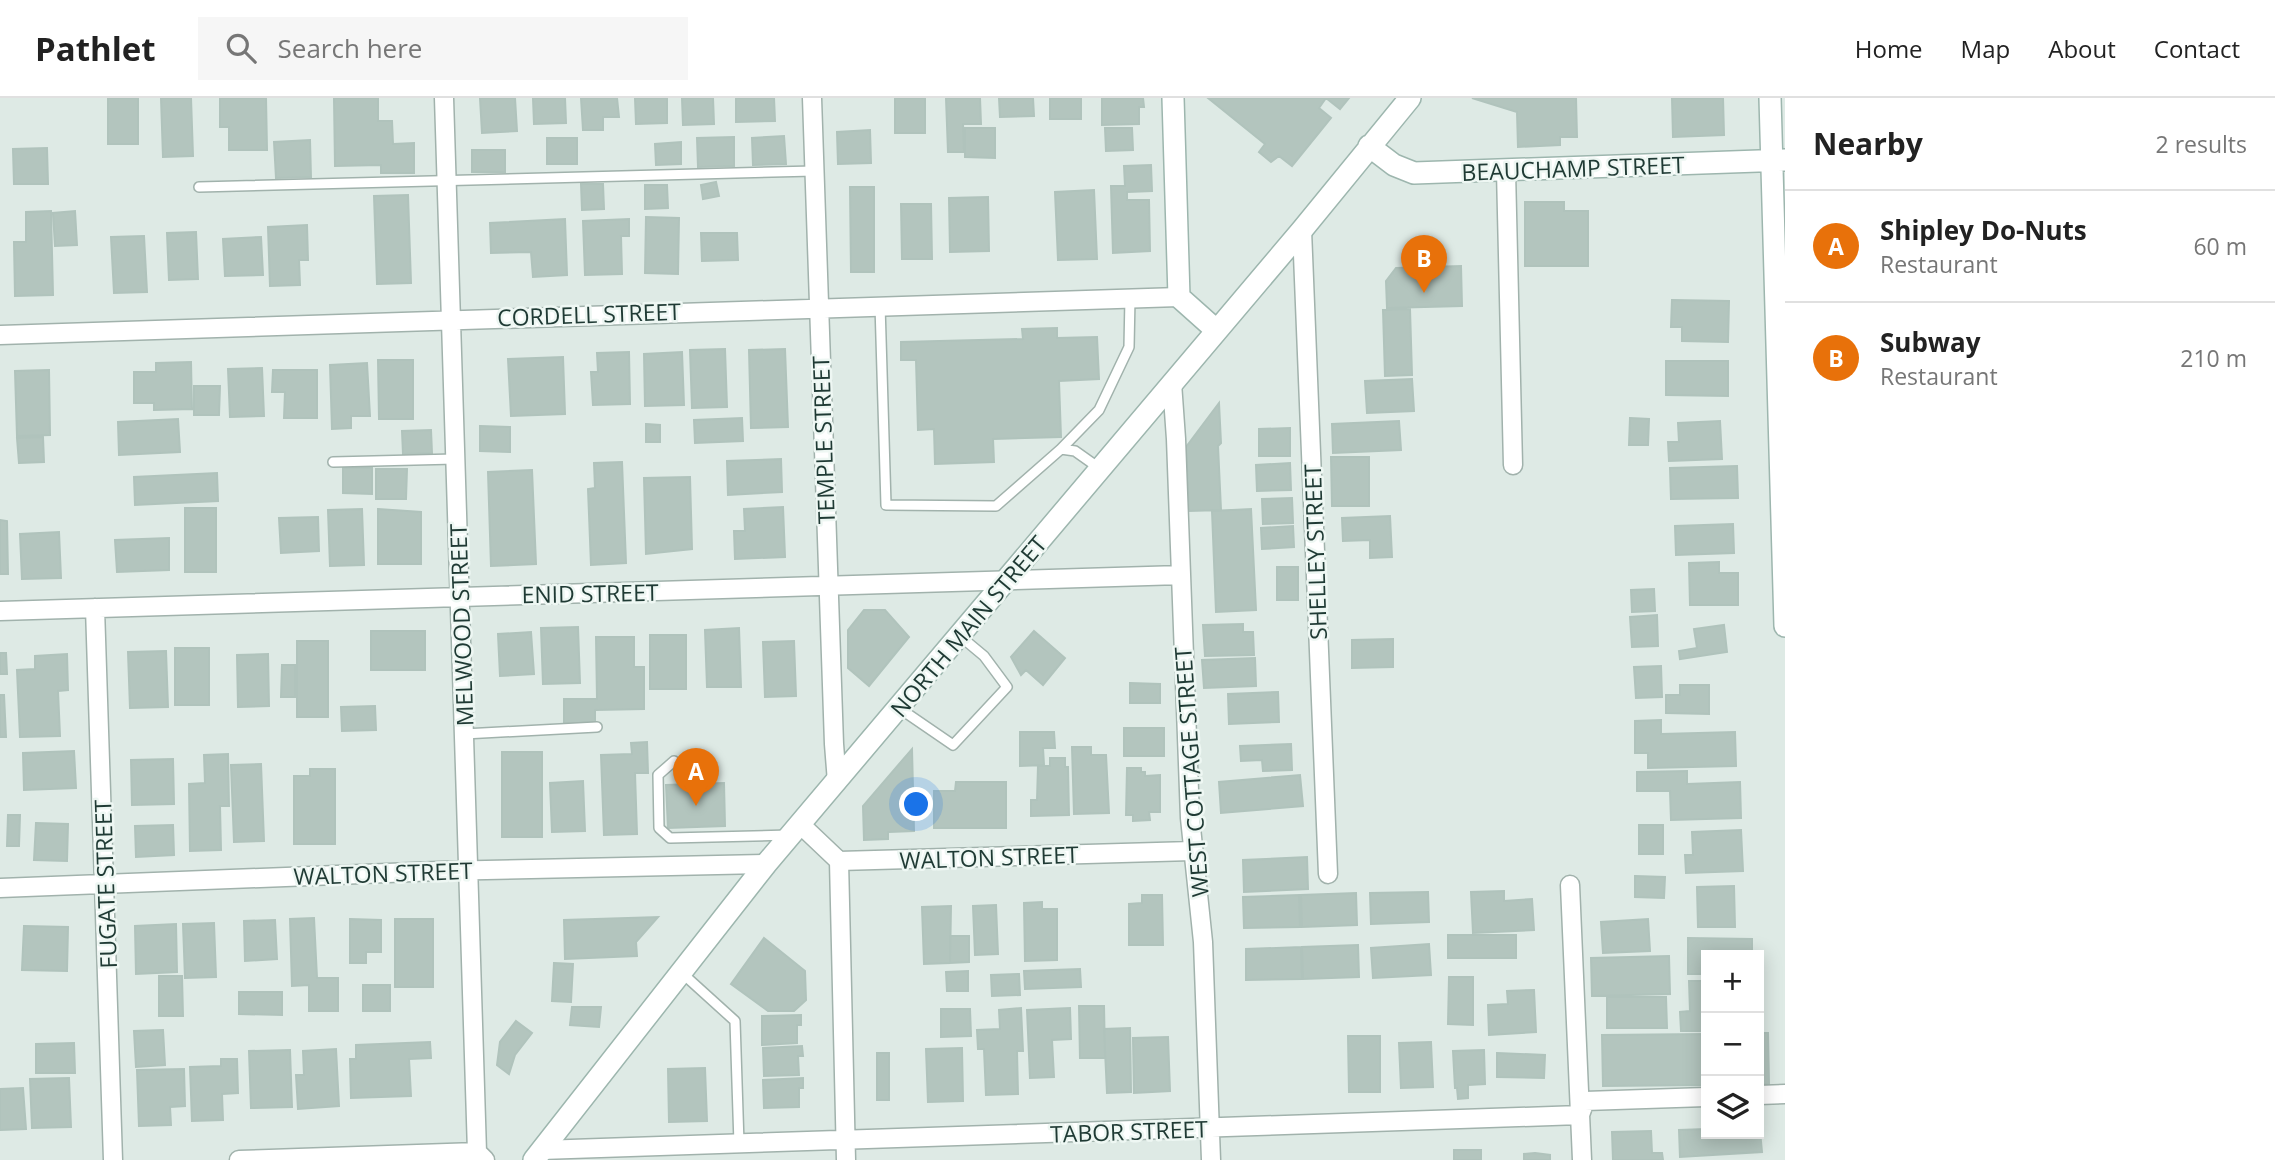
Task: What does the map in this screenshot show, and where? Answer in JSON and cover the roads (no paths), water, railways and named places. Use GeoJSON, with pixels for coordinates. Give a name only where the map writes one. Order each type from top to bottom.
{"type":"FeatureCollection","features":[{"type":"Feature","properties":{"kind":"main road"},"geometry":{"type":"LineString","coordinates":[[1173,98],[1178,297],[1216,330]]}},
{"type":"Feature","properties":{"kind":"main road","name":"NORTH MAIN STREET"},"geometry":{"type":"LineString","coordinates":[[538,1155],[766,864],[838,782],[1410,98]]}},
{"type":"Feature","properties":{"kind":"main road"},"geometry":{"type":"LineString","coordinates":[[1770,98],[1778,160],[1785,626]]}},
{"type":"Feature","properties":{"kind":"main road","name":"BEAUCHAMP STREET"},"geometry":{"type":"LineString","coordinates":[[1369,146],[1394,165],[1414,173],[1778,160]]}},
{"type":"Feature","properties":{"kind":"street","name":"MELWOOD STREET"},"geometry":{"type":"LineString","coordinates":[[444,98],[464,734],[481,1156]]}},
{"type":"Feature","properties":{"kind":"street","name":"TEMPLE STREET"},"geometry":{"type":"LineString","coordinates":[[812,98],[834,744],[838,782]]}},
{"type":"Feature","properties":{"kind":"street"},"geometry":{"type":"LineString","coordinates":[[1506,171],[1513,465]]}},
{"type":"Feature","properties":{"kind":"street","name":"SHELLEY STREET"},"geometry":{"type":"LineString","coordinates":[[1302,230],[1328,874]]}},
{"type":"Feature","properties":{"kind":"street","name":"CORDELL STREET"},"geometry":{"type":"LineString","coordinates":[[0,335],[1178,297]]}},
{"type":"Feature","properties":{"kind":"street","name":"WEST COTTAGE STREET"},"geometry":{"type":"LineString","coordinates":[[1172,383],[1192,851],[1203,942],[1211,1160]]}},
{"type":"Feature","properties":{"kind":"street","name":"ENID STREET"},"geometry":{"type":"LineString","coordinates":[[0,611],[1181,575]]}},
{"type":"Feature","properties":{"kind":"street","name":"FUGATE STREET"},"geometry":{"type":"LineString","coordinates":[[95,608],[113,1160]]}},
{"type":"Feature","properties":{"kind":"street"},"geometry":{"type":"LineString","coordinates":[[796,830],[839,861],[846,1160]]}},
{"type":"Feature","properties":{"kind":"street","name":"WALTON STREET"},"geometry":{"type":"LineString","coordinates":[[839,861],[1192,851]]}},
{"type":"Feature","properties":{"kind":"street","name":"WALTON STREET"},"geometry":{"type":"LineString","coordinates":[[0,888],[469,870],[766,864]]}},
{"type":"Feature","properties":{"kind":"street"},"geometry":{"type":"LineString","coordinates":[[1570,885],[1583,1160]]}},
{"type":"Feature","properties":{"kind":"street"},"geometry":{"type":"LineString","coordinates":[[1764,1095],[1785,1094]]}},
{"type":"Feature","properties":{"kind":"street","name":"TABOR STREET"},"geometry":{"type":"LineString","coordinates":[[538,1155],[739,1144],[1580,1115],[1585,1101],[1701,1097]]}},
{"type":"Feature","properties":{"kind":"street"},"geometry":{"type":"LineString","coordinates":[[239,1160],[481,1156]]}},
{"type":"Feature","properties":{"kind":"lane"},"geometry":{"type":"LineString","coordinates":[[199,187],[814,171]]}},
{"type":"Feature","properties":{"kind":"lane"},"geometry":{"type":"LineString","coordinates":[[880,306],[886,505],[996,506],[1062,449],[1098,410],[1129,347],[1130,298]]}},
{"type":"Feature","properties":{"kind":"lane"},"geometry":{"type":"LineString","coordinates":[[1062,449],[1075,451],[1100,469]]}},
{"type":"Feature","properties":{"kind":"lane"},"geometry":{"type":"LineString","coordinates":[[333,462],[455,459]]}},
{"type":"Feature","properties":{"kind":"lane"},"geometry":{"type":"LineString","coordinates":[[900,708],[953,745],[1007,687],[984,656],[960,636]]}},
{"type":"Feature","properties":{"kind":"lane"},"geometry":{"type":"LineString","coordinates":[[464,734],[597,727]]}},
{"type":"Feature","properties":{"kind":"lane"},"geometry":{"type":"LineString","coordinates":[[674,761],[658,775],[659,828],[670,838],[796,830]]}},
{"type":"Feature","properties":{"kind":"lane"},"geometry":{"type":"LineString","coordinates":[[681,972],[735,1021],[739,1144]]}},
{"type":"Feature","properties":{"kind":"place","name":"Subway"},"geometry":{"type":"Point","coordinates":[1424,293]}},
{"type":"Feature","properties":{"kind":"place","name":"Shipley Do-Nuts"},"geometry":{"type":"Point","coordinates":[696,806]}}]}
